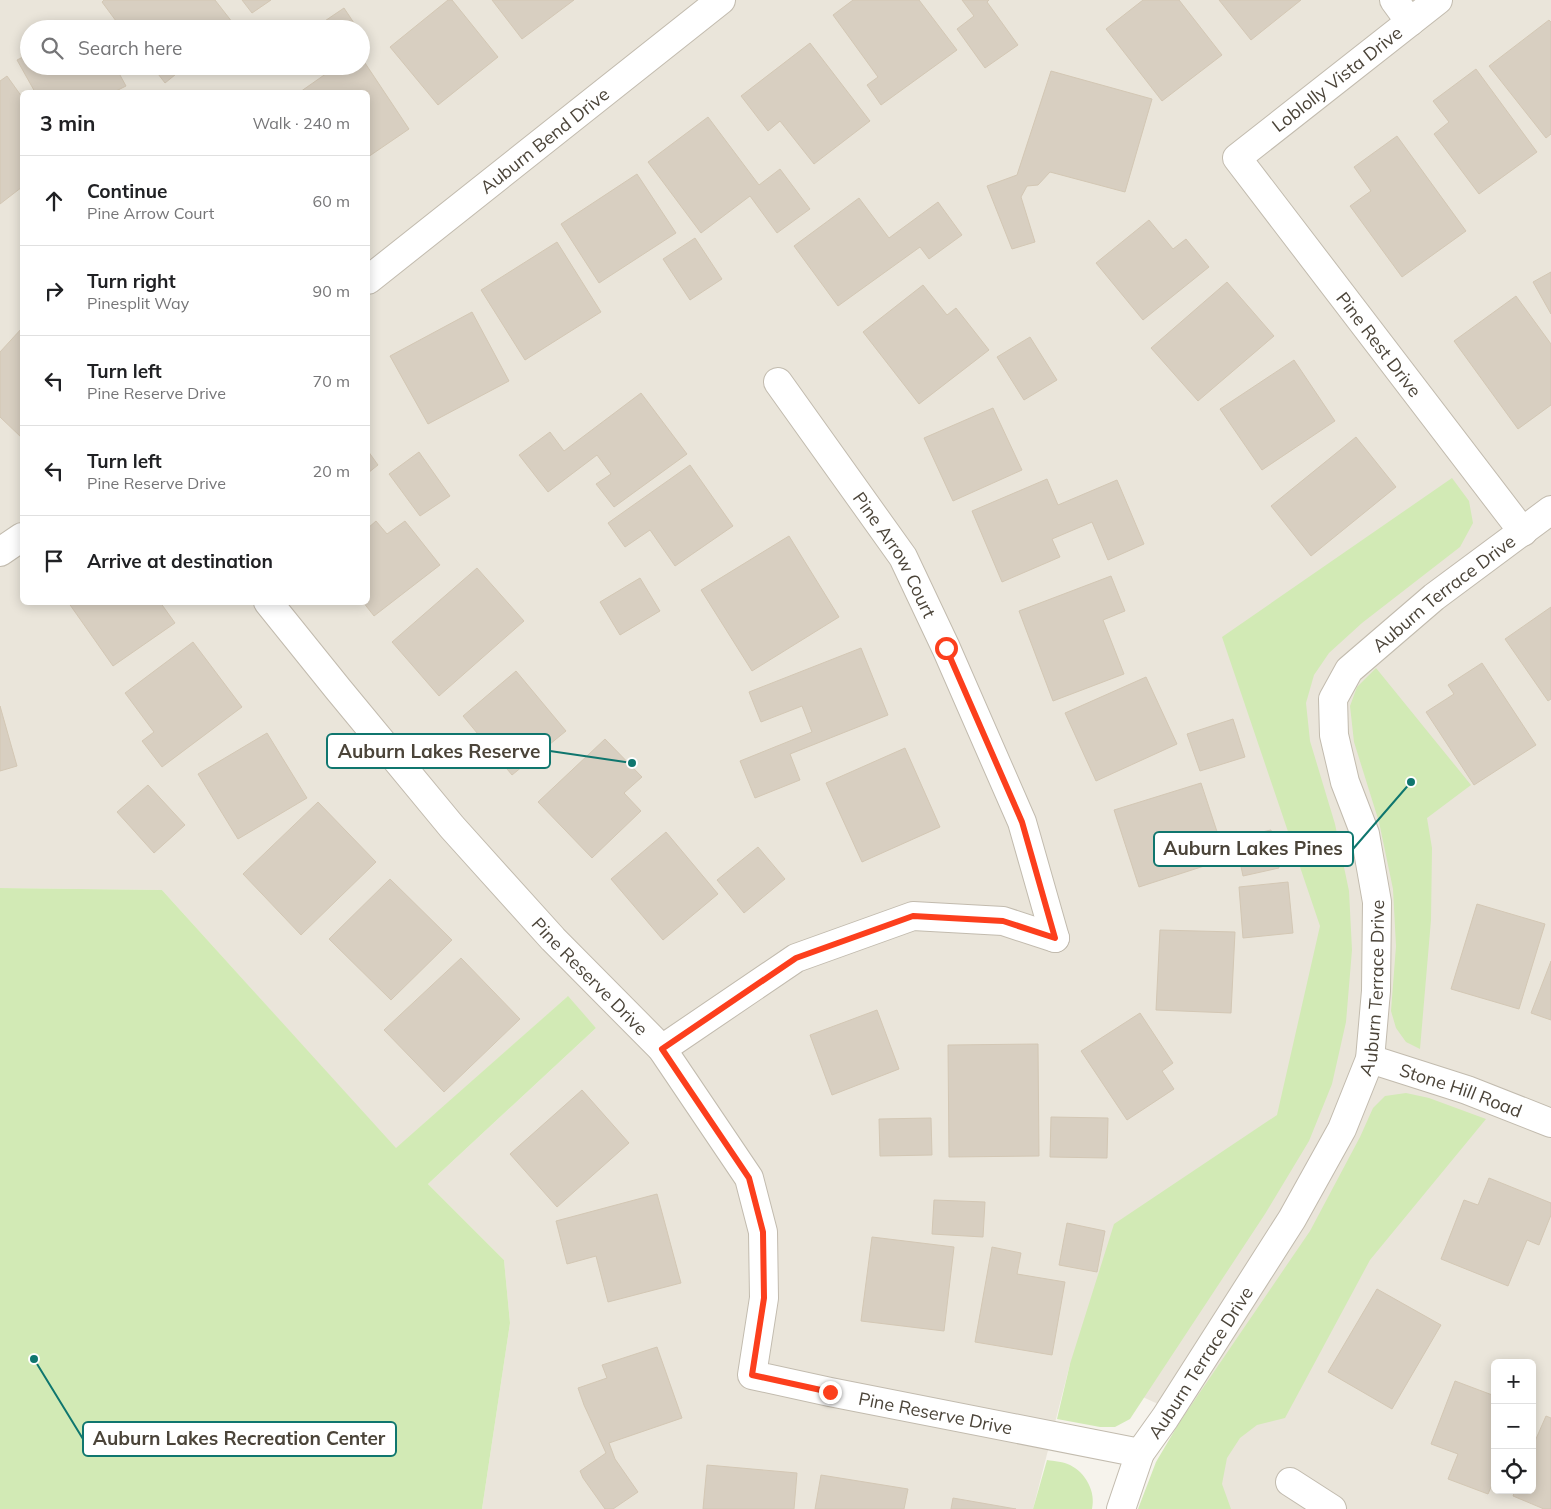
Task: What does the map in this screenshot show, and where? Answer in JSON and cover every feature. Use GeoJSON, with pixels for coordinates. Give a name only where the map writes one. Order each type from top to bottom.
{"type":"FeatureCollection","features":[{"type":"Feature","properties":{"kind":"street","name":"Auburn Bend Drive"},"geometry":{"type":"LineString","coordinates":[[370,278],[721,0]]}},
{"type":"Feature","properties":{"kind":"street"},"geometry":{"type":"LineString","coordinates":[[1394,0],[1410,22]]}},
{"type":"Feature","properties":{"kind":"street","name":"Loblolly Vista Drive"},"geometry":{"type":"LineString","coordinates":[[1237,158],[1438,0]]}},
{"type":"Feature","properties":{"kind":"street","name":"Pine Rest Drive"},"geometry":{"type":"LineString","coordinates":[[1237,158],[1523,532]]}},
{"type":"Feature","properties":{"kind":"street","name":"Pine Arrow Court"},"geometry":{"type":"LineString","coordinates":[[662,1049],[796,958],[913,916],[1003,921],[1055,938],[1022,822],[946,648],[903,557],[778,382]]}},
{"type":"Feature","properties":{"kind":"street","name":"Auburn Terrace Drive"},"geometry":{"type":"LineString","coordinates":[[1120,1509],[1140,1453],[1170,1410],[1292,1219],[1342,1129],[1370,1059],[1376,991],[1377,902],[1366,834],[1346,782],[1334,735],[1333,700],[1349,670],[1434,597],[1551,510]]}},
{"type":"Feature","properties":{"kind":"street"},"geometry":{"type":"LineString","coordinates":[[0,552],[20,538]]}},
{"type":"Feature","properties":{"kind":"street","name":"Pine Reserve Drive"},"geometry":{"type":"LineString","coordinates":[[270,605],[452,827],[554,939],[662,1049],[749,1178],[763,1232],[764,1298],[752,1375],[1140,1453]]}},
{"type":"Feature","properties":{"kind":"street","name":"Stone Hill Road"},"geometry":{"type":"LineString","coordinates":[[1370,1059],[1467,1090],[1551,1123]]}},
{"type":"Feature","properties":{"kind":"street"},"geometry":{"type":"LineString","coordinates":[[1290,1482],[1332,1509]]}},
{"type":"Feature","properties":{"kind":"shaded area"},"geometry":{"type":"Polygon","coordinates":[[[0,0],[1551,0],[1551,1509],[1193,1509],[1211,1428],[1070,1364],[1033,1509],[482,1509],[510,1323],[504,1260],[428,1184],[596,1028],[567,997],[396,1149],[162,890],[0,888],[0,0]]]}},
{"type":"Feature","properties":{"kind":"green space"},"geometry":{"type":"Polygon","coordinates":[[[1452,478],[1469,501],[1473,523],[1460,547],[1362,623],[1329,653],[1314,675],[1306,703],[1310,741],[1335,824],[1349,891],[1352,950],[1346,1022],[1332,1084],[1309,1141],[1265,1214],[1130,1419],[1115,1427],[1100,1427],[1057,1419],[1070,1364],[1114,1224],[1277,1115],[1320,926],[1222,637],[1452,478]]]}},
{"type":"Feature","properties":{"kind":"green space"},"geometry":{"type":"Polygon","coordinates":[[[1376,668],[1471,785],[1427,818],[1432,848],[1431,920],[1420,1049],[1406,1042],[1396,1028],[1391,1011],[1396,946],[1393,889],[1379,822],[1354,742],[1350,706],[1357,687],[1376,668]]]}},
{"type":"Feature","properties":{"kind":"green space"},"geometry":{"type":"Polygon","coordinates":[[[0,888],[162,890],[396,1148],[568,996],[596,1028],[428,1184],[504,1260],[510,1323],[482,1509],[0,1509],[0,888]]]}},
{"type":"Feature","properties":{"kind":"green space"},"geometry":{"type":"Polygon","coordinates":[[[1406,1093],[1429,1098],[1486,1119],[1370,1260],[1285,1418],[1257,1425],[1240,1438],[1227,1458],[1222,1484],[1231,1509],[1138,1509],[1156,1462],[1179,1423],[1310,1231],[1360,1137],[1373,1108],[1385,1096],[1406,1093]]]}},
{"type":"Feature","properties":{"kind":"green space"},"geometry":{"type":"Polygon","coordinates":[[[1047,1460],[1068,1464],[1081,1473],[1091,1490],[1092,1509],[1033,1509],[1047,1460]]]}},
{"type":"Feature","properties":{"kind":"building"},"geometry":{"type":"Polygon","coordinates":[[[104,0],[215,0],[231,20],[115,20],[102,2],[104,0]]]}},
{"type":"Feature","properties":{"kind":"building"},"geometry":{"type":"Polygon","coordinates":[[[242,0],[271,0],[252,13],[242,0]]]}},
{"type":"Feature","properties":{"kind":"building"},"geometry":{"type":"Polygon","coordinates":[[[448,0],[452,0],[498,57],[438,105],[390,47],[448,0]]]}},
{"type":"Feature","properties":{"kind":"building"},"geometry":{"type":"Polygon","coordinates":[[[492,0],[574,0],[522,39],[492,0]]]}},
{"type":"Feature","properties":{"kind":"building"},"geometry":{"type":"Polygon","coordinates":[[[853,0],[919,0],[957,50],[881,105],[867,85],[878,77],[833,15],[853,0]]]}},
{"type":"Feature","properties":{"kind":"building"},"geometry":{"type":"Polygon","coordinates":[[[962,0],[989,0],[987,2],[1018,45],[985,68],[957,29],[974,16],[962,0]]]}},
{"type":"Feature","properties":{"kind":"building"},"geometry":{"type":"Polygon","coordinates":[[[1143,0],[1179,0],[1222,55],[1162,101],[1106,29],[1143,0]]]}},
{"type":"Feature","properties":{"kind":"building"},"geometry":{"type":"Polygon","coordinates":[[[1219,0],[1301,0],[1251,40],[1219,0]]]}},
{"type":"Feature","properties":{"kind":"building"},"geometry":{"type":"Polygon","coordinates":[[[344,8],[352,20],[326,20],[344,8]]]}},
{"type":"Feature","properties":{"kind":"building"},"geometry":{"type":"Polygon","coordinates":[[[1549,20],[1551,22],[1551,134],[1546,138],[1489,66],[1549,20]]]}},
{"type":"Feature","properties":{"kind":"building"},"geometry":{"type":"Polygon","coordinates":[[[810,43],[870,121],[814,164],[780,121],[768,131],[741,96],[810,43]]]}},
{"type":"Feature","properties":{"kind":"building"},"geometry":{"type":"Polygon","coordinates":[[[1476,69],[1537,152],[1479,194],[1434,134],[1449,122],[1433,101],[1476,69]]]}},
{"type":"Feature","properties":{"kind":"building"},"geometry":{"type":"Polygon","coordinates":[[[370,70],[409,129],[370,156],[370,90],[303,90],[324,75],[370,75],[370,70]]]}},
{"type":"Feature","properties":{"kind":"building"},"geometry":{"type":"Polygon","coordinates":[[[1051,71],[1152,99],[1125,192],[1050,172],[1038,185],[1027,186],[1021,197],[1035,242],[1012,249],[987,186],[1017,175],[1051,71]]]}},
{"type":"Feature","properties":{"kind":"building"},"geometry":{"type":"Polygon","coordinates":[[[25,75],[120,75],[126,86],[118,90],[34,90],[25,75]]]}},
{"type":"Feature","properties":{"kind":"building"},"geometry":{"type":"Polygon","coordinates":[[[159,75],[175,75],[165,83],[159,75]]]}},
{"type":"Feature","properties":{"kind":"building"},"geometry":{"type":"Polygon","coordinates":[[[7,76],[20,94],[20,189],[0,204],[0,81],[7,76]]]}},
{"type":"Feature","properties":{"kind":"building"},"geometry":{"type":"Polygon","coordinates":[[[708,117],[759,185],[780,169],[810,209],[777,233],[750,196],[701,233],[648,162],[708,117]]]}},
{"type":"Feature","properties":{"kind":"building"},"geometry":{"type":"Polygon","coordinates":[[[1397,136],[1466,231],[1402,277],[1350,206],[1371,191],[1354,167],[1397,136]]]}},
{"type":"Feature","properties":{"kind":"building"},"geometry":{"type":"Polygon","coordinates":[[[637,174],[676,233],[599,283],[561,224],[637,174]]]}},
{"type":"Feature","properties":{"kind":"building"},"geometry":{"type":"Polygon","coordinates":[[[859,198],[889,238],[938,202],[962,235],[929,259],[920,247],[838,306],[794,246],[859,198]]]}},
{"type":"Feature","properties":{"kind":"building"},"geometry":{"type":"Polygon","coordinates":[[[1149,220],[1173,249],[1186,239],[1209,267],[1143,320],[1096,263],[1149,220]]]}},
{"type":"Feature","properties":{"kind":"building"},"geometry":{"type":"Polygon","coordinates":[[[695,238],[722,279],[690,300],[663,259],[695,238]]]}},
{"type":"Feature","properties":{"kind":"building"},"geometry":{"type":"Polygon","coordinates":[[[557,242],[601,312],[525,360],[481,290],[557,242]]]}},
{"type":"Feature","properties":{"kind":"building"},"geometry":{"type":"Polygon","coordinates":[[[1551,272],[1551,314],[1533,282],[1551,272]]]}},
{"type":"Feature","properties":{"kind":"building"},"geometry":{"type":"Polygon","coordinates":[[[1227,282],[1274,336],[1198,401],[1151,348],[1227,282]]]}},
{"type":"Feature","properties":{"kind":"building"},"geometry":{"type":"Polygon","coordinates":[[[923,285],[947,315],[956,308],[989,350],[919,404],[863,332],[923,285]]]}},
{"type":"Feature","properties":{"kind":"building"},"geometry":{"type":"Polygon","coordinates":[[[1516,296],[1551,344],[1551,405],[1518,429],[1454,341],[1516,296]]]}},
{"type":"Feature","properties":{"kind":"building"},"geometry":{"type":"Polygon","coordinates":[[[472,312],[509,381],[428,424],[390,356],[472,312]]]}},
{"type":"Feature","properties":{"kind":"building"},"geometry":{"type":"Polygon","coordinates":[[[20,330],[20,436],[0,417],[0,352],[20,330]]]}},
{"type":"Feature","properties":{"kind":"building"},"geometry":{"type":"Polygon","coordinates":[[[1030,337],[1057,380],[1024,400],[997,357],[1030,337]]]}},
{"type":"Feature","properties":{"kind":"building"},"geometry":{"type":"Polygon","coordinates":[[[1294,360],[1335,421],[1262,470],[1220,409],[1294,360]]]}},
{"type":"Feature","properties":{"kind":"building"},"geometry":{"type":"Polygon","coordinates":[[[641,393],[687,454],[614,507],[596,484],[611,474],[597,455],[548,492],[519,455],[550,432],[564,451],[641,393]]]}},
{"type":"Feature","properties":{"kind":"building"},"geometry":{"type":"Polygon","coordinates":[[[993,408],[1022,470],[953,501],[924,438],[993,408]]]}},
{"type":"Feature","properties":{"kind":"building"},"geometry":{"type":"Polygon","coordinates":[[[1356,437],[1396,487],[1311,556],[1271,506],[1356,437]]]}},
{"type":"Feature","properties":{"kind":"building"},"geometry":{"type":"Polygon","coordinates":[[[419,452],[450,496],[420,516],[389,474],[419,452]]]}},
{"type":"Feature","properties":{"kind":"building"},"geometry":{"type":"Polygon","coordinates":[[[370,454],[378,465],[370,471],[370,454]]]}},
{"type":"Feature","properties":{"kind":"building"},"geometry":{"type":"Polygon","coordinates":[[[690,465],[733,526],[675,566],[650,530],[625,547],[608,523],[690,465]]]}},
{"type":"Feature","properties":{"kind":"building"},"geometry":{"type":"Polygon","coordinates":[[[1047,479],[1058,505],[1117,480],[1144,544],[1108,560],[1092,522],[1052,539],[1060,557],[1002,582],[972,511],[1047,479]]]}},
{"type":"Feature","properties":{"kind":"building"},"geometry":{"type":"Polygon","coordinates":[[[376,521],[387,534],[405,521],[440,565],[374,616],[365,605],[370,605],[370,526],[376,521]]]}},
{"type":"Feature","properties":{"kind":"building"},"geometry":{"type":"Polygon","coordinates":[[[789,536],[839,617],[752,671],[701,590],[789,536]]]}},
{"type":"Feature","properties":{"kind":"building"},"geometry":{"type":"Polygon","coordinates":[[[477,568],[524,621],[439,696],[392,642],[477,568]]]}},
{"type":"Feature","properties":{"kind":"building"},"geometry":{"type":"Polygon","coordinates":[[[1111,576],[1125,611],[1103,620],[1124,674],[1053,701],[1019,611],[1111,576]]]}},
{"type":"Feature","properties":{"kind":"building"},"geometry":{"type":"Polygon","coordinates":[[[640,578],[660,611],[620,635],[600,602],[640,578]]]}},
{"type":"Feature","properties":{"kind":"building"},"geometry":{"type":"Polygon","coordinates":[[[70,605],[162,605],[175,623],[113,666],[70,605]]]}},
{"type":"Feature","properties":{"kind":"building"},"geometry":{"type":"Polygon","coordinates":[[[1551,607],[1551,699],[1548,701],[1505,639],[1551,607]]]}},
{"type":"Feature","properties":{"kind":"building"},"geometry":{"type":"Polygon","coordinates":[[[193,642],[242,707],[162,767],[142,741],[154,732],[125,693],[193,642]]]}},
{"type":"Feature","properties":{"kind":"building"},"geometry":{"type":"Polygon","coordinates":[[[861,648],[888,715],[790,754],[800,780],[755,798],[740,761],[812,732],[802,706],[761,722],[749,692],[861,648]]]}},
{"type":"Feature","properties":{"kind":"building"},"geometry":{"type":"Polygon","coordinates":[[[1482,663],[1536,745],[1474,785],[1426,712],[1454,694],[1448,685],[1482,663]]]}},
{"type":"Feature","properties":{"kind":"building"},"geometry":{"type":"Polygon","coordinates":[[[516,671],[566,731],[512,775],[463,716],[516,671]]]}},
{"type":"Feature","properties":{"kind":"building"},"geometry":{"type":"Polygon","coordinates":[[[1146,677],[1177,744],[1096,781],[1065,713],[1146,677]]]}},
{"type":"Feature","properties":{"kind":"building"},"geometry":{"type":"Polygon","coordinates":[[[0,706],[17,766],[0,771],[0,706]]]}},
{"type":"Feature","properties":{"kind":"building"},"geometry":{"type":"Polygon","coordinates":[[[1233,719],[1245,757],[1200,771],[1187,734],[1233,719]]]}},
{"type":"Feature","properties":{"kind":"building"},"geometry":{"type":"Polygon","coordinates":[[[267,733],[307,798],[238,839],[198,774],[267,733]]]}},
{"type":"Feature","properties":{"kind":"building"},"geometry":{"type":"Polygon","coordinates":[[[605,739],[642,777],[624,793],[641,811],[592,858],[538,802],[605,739]]]}},
{"type":"Feature","properties":{"kind":"building"},"geometry":{"type":"Polygon","coordinates":[[[905,748],[940,827],[862,862],[826,783],[905,748]]]}},
{"type":"Feature","properties":{"kind":"building"},"geometry":{"type":"Polygon","coordinates":[[[1201,783],[1226,859],[1139,887],[1114,810],[1201,783]]]}},
{"type":"Feature","properties":{"kind":"building"},"geometry":{"type":"Polygon","coordinates":[[[148,785],[185,825],[154,853],[117,812],[148,785]]]}},
{"type":"Feature","properties":{"kind":"building"},"geometry":{"type":"Polygon","coordinates":[[[318,802],[376,862],[301,935],[243,874],[318,802]]]}},
{"type":"Feature","properties":{"kind":"building"},"geometry":{"type":"Polygon","coordinates":[[[1271,830],[1279,868],[1243,876],[1235,838],[1271,830]]]}},
{"type":"Feature","properties":{"kind":"building"},"geometry":{"type":"Polygon","coordinates":[[[666,832],[718,894],[663,940],[611,879],[666,832]]]}},
{"type":"Feature","properties":{"kind":"building"},"geometry":{"type":"Polygon","coordinates":[[[758,847],[785,879],[744,913],[717,880],[758,847]]]}},
{"type":"Feature","properties":{"kind":"building"},"geometry":{"type":"Polygon","coordinates":[[[390,879],[452,940],[391,1000],[329,939],[390,879]]]}},
{"type":"Feature","properties":{"kind":"building"},"geometry":{"type":"Polygon","coordinates":[[[1288,882],[1293,933],[1243,938],[1239,887],[1288,882]]]}},
{"type":"Feature","properties":{"kind":"building"},"geometry":{"type":"Polygon","coordinates":[[[1477,904],[1545,924],[1519,1009],[1451,989],[1477,904]]]}},
{"type":"Feature","properties":{"kind":"building"},"geometry":{"type":"Polygon","coordinates":[[[1160,930],[1235,932],[1231,1013],[1156,1010],[1160,930]]]}},
{"type":"Feature","properties":{"kind":"building"},"geometry":{"type":"Polygon","coordinates":[[[461,958],[520,1019],[444,1092],[384,1030],[461,958]]]}},
{"type":"Feature","properties":{"kind":"building"},"geometry":{"type":"Polygon","coordinates":[[[1551,961],[1551,1020],[1531,1013],[1551,961]]]}},
{"type":"Feature","properties":{"kind":"building"},"geometry":{"type":"Polygon","coordinates":[[[877,1010],[899,1069],[832,1095],[810,1035],[877,1010]]]}},
{"type":"Feature","properties":{"kind":"building"},"geometry":{"type":"Polygon","coordinates":[[[1140,1013],[1173,1063],[1162,1071],[1174,1089],[1127,1120],[1081,1051],[1140,1013]]]}},
{"type":"Feature","properties":{"kind":"building"},"geometry":{"type":"Polygon","coordinates":[[[1038,1044],[1039,1156],[949,1157],[948,1045],[1038,1044]]]}},
{"type":"Feature","properties":{"kind":"building"},"geometry":{"type":"Polygon","coordinates":[[[582,1090],[629,1143],[557,1207],[510,1154],[582,1090]]]}},
{"type":"Feature","properties":{"kind":"building"},"geometry":{"type":"Polygon","coordinates":[[[1051,1117],[1108,1118],[1107,1158],[1050,1157],[1051,1117]]]}},
{"type":"Feature","properties":{"kind":"building"},"geometry":{"type":"Polygon","coordinates":[[[931,1118],[932,1155],[880,1156],[879,1119],[931,1118]]]}},
{"type":"Feature","properties":{"kind":"building"},"geometry":{"type":"Polygon","coordinates":[[[1489,1178],[1551,1203],[1551,1215],[1539,1245],[1527,1240],[1508,1286],[1441,1259],[1464,1200],[1478,1205],[1489,1178]]]}},
{"type":"Feature","properties":{"kind":"building"},"geometry":{"type":"Polygon","coordinates":[[[657,1194],[681,1283],[608,1302],[596,1256],[567,1264],[556,1221],[657,1194]]]}},
{"type":"Feature","properties":{"kind":"building"},"geometry":{"type":"Polygon","coordinates":[[[934,1200],[985,1202],[983,1237],[932,1234],[934,1200]]]}},
{"type":"Feature","properties":{"kind":"building"},"geometry":{"type":"Polygon","coordinates":[[[1067,1223],[1105,1231],[1097,1272],[1059,1265],[1067,1223]]]}},
{"type":"Feature","properties":{"kind":"building"},"geometry":{"type":"Polygon","coordinates":[[[872,1237],[954,1247],[944,1331],[861,1321],[872,1237]]]}},
{"type":"Feature","properties":{"kind":"building"},"geometry":{"type":"Polygon","coordinates":[[[992,1247],[1021,1253],[1017,1274],[1065,1282],[1052,1355],[975,1342],[992,1247]]]}},
{"type":"Feature","properties":{"kind":"building"},"geometry":{"type":"Polygon","coordinates":[[[1377,1289],[1441,1325],[1392,1409],[1328,1372],[1377,1289]]]}},
{"type":"Feature","properties":{"kind":"building"},"geometry":{"type":"Polygon","coordinates":[[[657,1347],[682,1418],[609,1443],[615,1459],[638,1492],[613,1509],[605,1509],[580,1471],[606,1453],[578,1388],[607,1378],[602,1365],[657,1347]]]}},
{"type":"Feature","properties":{"kind":"building"},"geometry":{"type":"Polygon","coordinates":[[[1455,1381],[1491,1394],[1491,1487],[1488,1494],[1448,1479],[1458,1454],[1431,1444],[1455,1381]]]}},
{"type":"Feature","properties":{"kind":"building"},"geometry":{"type":"Polygon","coordinates":[[[1546,1416],[1551,1418],[1551,1509],[1544,1509],[1513,1496],[1514,1494],[1536,1494],[1536,1439],[1546,1416]]]}},
{"type":"Feature","properties":{"kind":"building"},"geometry":{"type":"Polygon","coordinates":[[[707,1465],[797,1473],[794,1509],[703,1509],[707,1465]]]}},
{"type":"Feature","properties":{"kind":"building"},"geometry":{"type":"Polygon","coordinates":[[[821,1475],[908,1489],[904,1509],[815,1509],[821,1475]]]}},
{"type":"Feature","properties":{"kind":"building"},"geometry":{"type":"Polygon","coordinates":[[[953,1498],[1016,1509],[951,1509],[953,1498]]]}},
{"type":"Feature","properties":{"kind":"place","name":"Auburn Lakes Reserve"},"geometry":{"type":"Point","coordinates":[632,763]}},
{"type":"Feature","properties":{"kind":"place","name":"Auburn Lakes Pines"},"geometry":{"type":"Point","coordinates":[1411,782]}},
{"type":"Feature","properties":{"kind":"place","name":"Auburn Lakes Recreation Center"},"geometry":{"type":"Point","coordinates":[34,1359]}},
{"type":"Feature","properties":{"kind":"route"},"geometry":{"type":"LineString","coordinates":[[830,1392],[752,1375],[764,1298],[763,1232],[749,1178],[662,1049],[796,958],[913,916],[1003,921],[1055,938],[1022,822],[946,648]]}}]}
